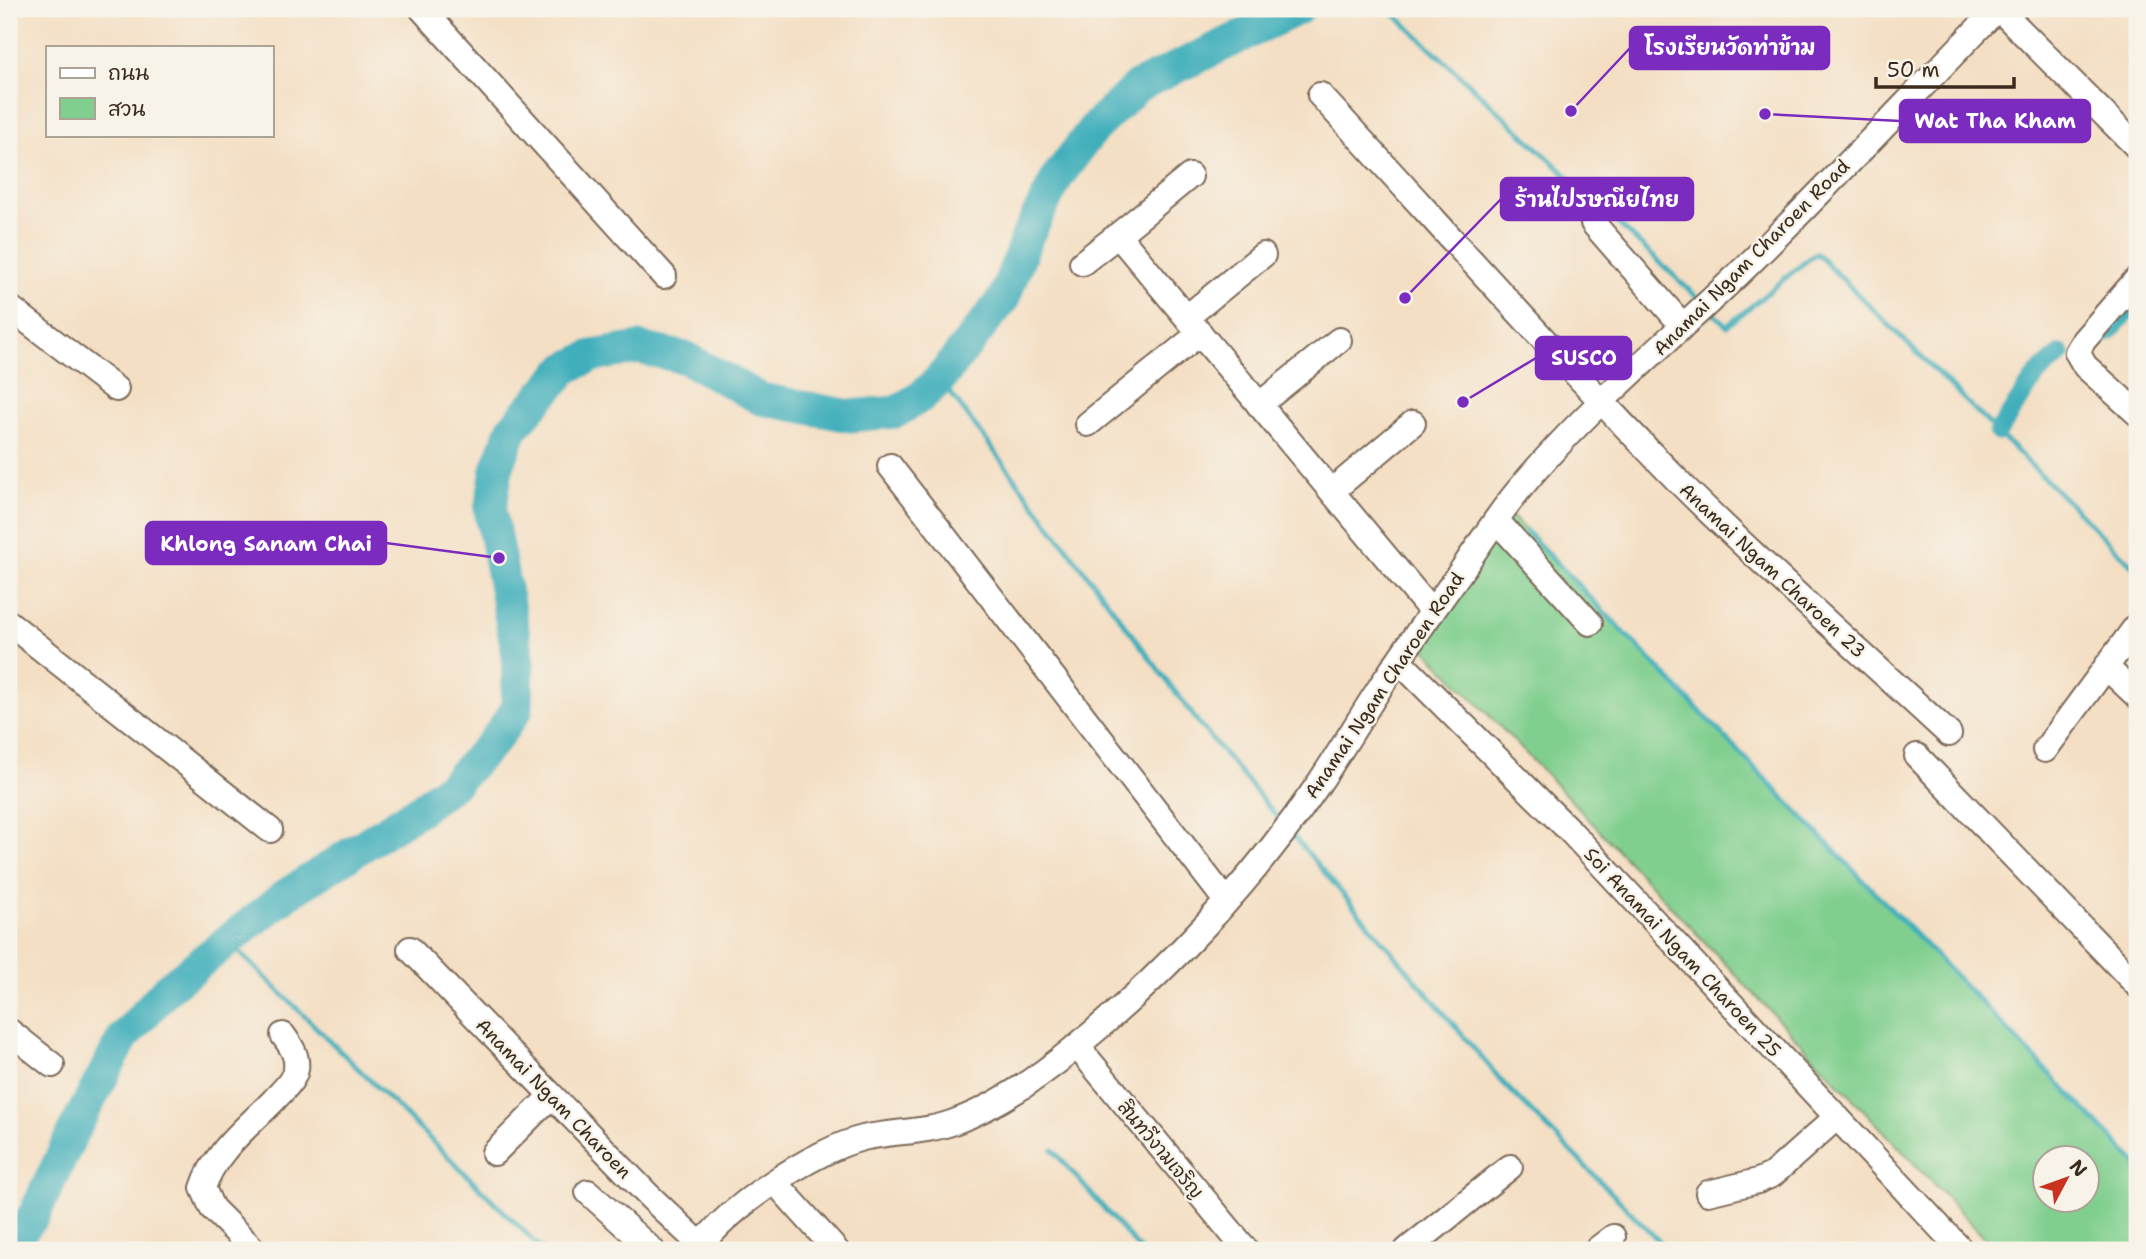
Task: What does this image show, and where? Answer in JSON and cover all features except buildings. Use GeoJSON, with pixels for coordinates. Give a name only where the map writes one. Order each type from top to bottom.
{"type":"FeatureCollection","features":[{"type":"Feature","properties":{"kind":"street"},"geometry":{"type":"LineString","coordinates":[[422,9],[664,276]]}},
{"type":"Feature","properties":{"kind":"street"},"geometry":{"type":"LineString","coordinates":[[1998,9],[2137,146]]}},
{"type":"Feature","properties":{"kind":"street","name":"Anamai Ngam Charoen Road"},"geometry":{"type":"LineString","coordinates":[[702,1248],[730,1214],[775,1182],[844,1144],[890,1132],[950,1124],[981,1111],[1048,1069],[1160,970],[1226,901],[1314,791],[1496,520],[1548,456],[1773,240],[1998,9]]}},
{"type":"Feature","properties":{"kind":"street","name":"Anamai Ngam Charoen 23"},"geometry":{"type":"LineString","coordinates":[[1320,95],[1602,402],[1759,560],[1950,734]]}},
{"type":"Feature","properties":{"kind":"street"},"geometry":{"type":"LineString","coordinates":[[1082,263],[1190,176]]}},
{"type":"Feature","properties":{"kind":"street"},"geometry":{"type":"LineString","coordinates":[[1593,223],[1698,312]]}},
{"type":"Feature","properties":{"kind":"street"},"geometry":{"type":"LineString","coordinates":[[1118,235],[1432,612]]}},
{"type":"Feature","properties":{"kind":"street"},"geometry":{"type":"LineString","coordinates":[[1088,424],[1193,325],[1262,255]]}},
{"type":"Feature","properties":{"kind":"street"},"geometry":{"type":"LineString","coordinates":[[2137,279],[2084,340],[2077,352],[2085,366],[2137,412]]}},
{"type":"Feature","properties":{"kind":"street"},"geometry":{"type":"LineString","coordinates":[[9,307],[116,389]]}},
{"type":"Feature","properties":{"kind":"street"},"geometry":{"type":"LineString","coordinates":[[1259,405],[1339,340]]}},
{"type":"Feature","properties":{"kind":"street"},"geometry":{"type":"LineString","coordinates":[[1332,491],[1413,423]]}},
{"type":"Feature","properties":{"kind":"street"},"geometry":{"type":"LineString","coordinates":[[890,466],[1226,901]]}},
{"type":"Feature","properties":{"kind":"street"},"geometry":{"type":"LineString","coordinates":[[1496,520],[1590,623]]}},
{"type":"Feature","properties":{"kind":"street"},"geometry":{"type":"LineString","coordinates":[[9,623],[270,830]]}},
{"type":"Feature","properties":{"kind":"street"},"geometry":{"type":"LineString","coordinates":[[2045,750],[2137,625]]}},
{"type":"Feature","properties":{"kind":"street","name":"Soi Anamai Ngam Charoen 25"},"geometry":{"type":"LineString","coordinates":[[1399,661],[1572,833],[1961,1250]]}},
{"type":"Feature","properties":{"kind":"street"},"geometry":{"type":"LineString","coordinates":[[2106,667],[2137,696]]}},
{"type":"Feature","properties":{"kind":"street"},"geometry":{"type":"LineString","coordinates":[[1917,756],[2137,985]]}},
{"type":"Feature","properties":{"kind":"street","name":"Anamai Ngam Charoen"},"geometry":{"type":"LineString","coordinates":[[410,949],[702,1248]]}},
{"type":"Feature","properties":{"kind":"street"},"geometry":{"type":"LineString","coordinates":[[9,1031],[52,1065]]}},
{"type":"Feature","properties":{"kind":"street"},"geometry":{"type":"LineString","coordinates":[[254,1250],[212,1208],[203,1188],[206,1177],[218,1158],[287,1086],[296,1070],[295,1052],[283,1035]]}},
{"type":"Feature","properties":{"kind":"street","name":"สินทวีงามเจริญ"},"geometry":{"type":"LineString","coordinates":[[1077,1046],[1246,1250]]}},
{"type":"Feature","properties":{"kind":"street"},"geometry":{"type":"LineString","coordinates":[[494,1153],[551,1096]]}},
{"type":"Feature","properties":{"kind":"street"},"geometry":{"type":"LineString","coordinates":[[1708,1193],[1772,1175],[1837,1117]]}},
{"type":"Feature","properties":{"kind":"street"},"geometry":{"type":"LineString","coordinates":[[1408,1250],[1510,1167]]}},
{"type":"Feature","properties":{"kind":"street"},"geometry":{"type":"LineString","coordinates":[[775,1182],[836,1250]]}},
{"type":"Feature","properties":{"kind":"street"},"geometry":{"type":"LineString","coordinates":[[588,1192],[652,1250]]}},
{"type":"Feature","properties":{"kind":"green space"},"geometry":{"type":"Polygon","coordinates":[[[1503,507],[2137,1164],[2137,1250],[1996,1250],[1414,638],[1503,507]]]}},
{"type":"Feature","properties":{"kind":"waterway"},"geometry":{"type":"LineString","coordinates":[[9,1247],[34,1215],[73,1132],[123,1038],[168,988],[286,895],[420,809],[455,782],[494,741],[517,709],[518,656],[490,510],[497,469],[512,429],[565,369],[592,356],[639,348],[686,358],[761,399],[850,416],[896,412],[922,396],[940,379],[1004,298],[1027,237],[1058,176],[1094,128],[1138,86],[1298,9]]}},
{"type":"Feature","properties":{"kind":"waterway"},"geometry":{"type":"LineString","coordinates":[[1389,9],[1701,301]]}},
{"type":"Feature","properties":{"kind":"waterway"},"geometry":{"type":"LineString","coordinates":[[1710,310],[1727,326],[1816,253],[2137,570]]}},
{"type":"Feature","properties":{"kind":"waterway"},"geometry":{"type":"LineString","coordinates":[[2102,335],[2137,301]]}},
{"type":"Feature","properties":{"kind":"waterway"},"geometry":{"type":"LineString","coordinates":[[1998,432],[2037,374],[2061,354]]}},
{"type":"Feature","properties":{"kind":"waterway"},"geometry":{"type":"LineString","coordinates":[[940,379],[1201,726],[1282,823]]}},
{"type":"Feature","properties":{"kind":"waterway"},"geometry":{"type":"LineString","coordinates":[[1526,531],[2137,1164]]}},
{"type":"Feature","properties":{"kind":"waterway"},"geometry":{"type":"LineString","coordinates":[[1291,833],[1505,1085],[1668,1250]]}},
{"type":"Feature","properties":{"kind":"waterway"},"geometry":{"type":"LineString","coordinates":[[227,940],[543,1250]]}},
{"type":"Feature","properties":{"kind":"waterway"},"geometry":{"type":"LineString","coordinates":[[1053,1150],[1140,1250]]}},
{"type":"Feature","properties":{"kind":"place","name":"โรงเรียนวัดท่าข้าม"},"geometry":{"type":"Point","coordinates":[1571,111]}},
{"type":"Feature","properties":{"kind":"place","name":"Wat Tha Kham"},"geometry":{"type":"Point","coordinates":[1765,114]}},
{"type":"Feature","properties":{"kind":"place","name":"ร้านไปรษณียไทย"},"geometry":{"type":"Point","coordinates":[1405,298]}},
{"type":"Feature","properties":{"kind":"place","name":"SUSCO"},"geometry":{"type":"Point","coordinates":[1463,402]}},
{"type":"Feature","properties":{"kind":"place","name":"Khlong Sanam Chai"},"geometry":{"type":"Point","coordinates":[499,558]}}]}
